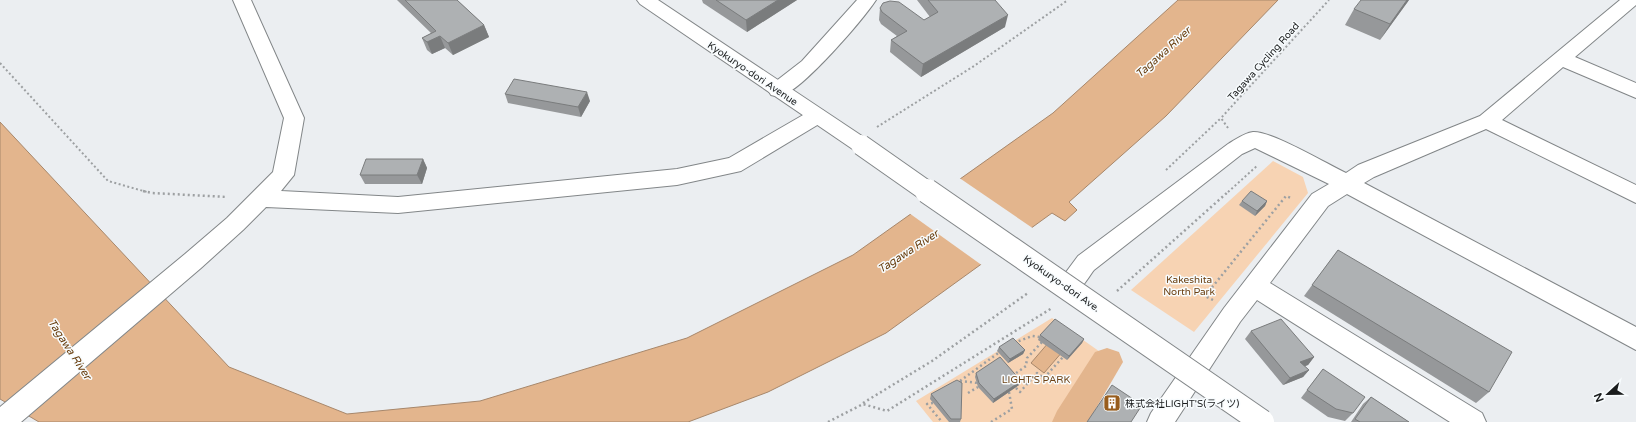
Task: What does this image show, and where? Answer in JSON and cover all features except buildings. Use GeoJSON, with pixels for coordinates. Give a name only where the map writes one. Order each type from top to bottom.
{"type":"FeatureCollection","features":[{"type":"Feature","properties":{"kind":"street"},"geometry":{"type":"LineString","coordinates":[[2,422],[192,261],[262,198],[283,175],[294,118],[242,0]]}},
{"type":"Feature","properties":{"kind":"street","name":"Kyokuryo-dori Avenue"},"geometry":{"type":"LineString","coordinates":[[646,0],[861,146]]}},
{"type":"Feature","properties":{"kind":"street"},"geometry":{"type":"LineString","coordinates":[[778,90],[809,66],[867,0]]}},
{"type":"Feature","properties":{"kind":"street"},"geometry":{"type":"LineString","coordinates":[[1160,422],[1232,315],[1320,200],[1366,171],[1488,121],[1561,59],[1632,3]]}},
{"type":"Feature","properties":{"kind":"street"},"geometry":{"type":"LineString","coordinates":[[1561,59],[1636,91]]}},
{"type":"Feature","properties":{"kind":"street"},"geometry":{"type":"LineString","coordinates":[[262,198],[398,205],[677,177],[734,165],[817,116]]}},
{"type":"Feature","properties":{"kind":"street"},"geometry":{"type":"LineString","coordinates":[[1488,121],[1636,195]]}},
{"type":"Feature","properties":{"kind":"street"},"geometry":{"type":"LineString","coordinates":[[1067,287],[1086,263],[1235,150],[1253,140],[1263,141],[1346,183],[1636,339]]}},
{"type":"Feature","properties":{"kind":"street","name":"Kyokuryo-dori Ave."},"geometry":{"type":"LineString","coordinates":[[861,146],[1262,422]]}},
{"type":"Feature","properties":{"kind":"street"},"geometry":{"type":"LineString","coordinates":[[1255,286],[1473,422]]}},
{"type":"Feature","properties":{"kind":"path"},"geometry":{"type":"LineString","coordinates":[[877,128],[933,94],[1021,36],[1068,0]]}},
{"type":"Feature","properties":{"kind":"path","name":"Tagawa Cycling Road"},"geometry":{"type":"LineString","coordinates":[[1164,172],[1221,118],[1329,0]]}},
{"type":"Feature","properties":{"kind":"path"},"geometry":{"type":"LineString","coordinates":[[0,63],[108,181],[152,193],[262,198]]}},
{"type":"Feature","properties":{"kind":"path"},"geometry":{"type":"LineString","coordinates":[[1221,118],[1230,129]]}},
{"type":"Feature","properties":{"kind":"path"},"geometry":{"type":"LineString","coordinates":[[863,404],[932,361],[1031,291]]}},
{"type":"Feature","properties":{"kind":"path"},"geometry":{"type":"LineString","coordinates":[[1008,347],[1032,336],[1040,337]]}},
{"type":"Feature","properties":{"kind":"path"},"geometry":{"type":"LineString","coordinates":[[1011,376],[1026,366],[1027,358],[1042,342]]}},
{"type":"Feature","properties":{"kind":"path"},"geometry":{"type":"LineString","coordinates":[[956,385],[1004,350]]}},
{"type":"Feature","properties":{"kind":"path"},"geometry":{"type":"LineString","coordinates":[[1016,388],[1020,392],[1038,373],[1044,378],[1063,357]]}},
{"type":"Feature","properties":{"kind":"path"},"geometry":{"type":"LineString","coordinates":[[960,381],[978,385],[968,393]]}},
{"type":"Feature","properties":{"kind":"path"},"geometry":{"type":"LineString","coordinates":[[991,422],[1012,409],[1009,392]]}},
{"type":"Feature","properties":{"kind":"path"},"geometry":{"type":"LineString","coordinates":[[933,403],[927,404],[942,422]]}},
{"type":"Feature","properties":{"kind":"green space","name":"Kakeshita North Park"},"geometry":{"type":"Polygon","coordinates":[[[1273,161],[1303,177],[1308,193],[1194,332],[1131,290],[1273,161]]]}},
{"type":"Feature","properties":{"kind":"green space","name":"LIGHT'S PARK"},"geometry":{"type":"Polygon","coordinates":[[[1052,318],[1103,354],[1059,422],[933,422],[916,401],[1052,318]]]}},
{"type":"Feature","properties":{"kind":"water","name":"Tagawa River"},"geometry":{"type":"Polygon","coordinates":[[[1178,0],[1278,0],[1166,116],[1069,202],[1077,210],[1065,221],[1052,213],[886,333],[768,392],[688,422],[39,422],[0,399],[0,122],[229,367],[347,414],[480,401],[687,338],[853,255],[1053,113],[1178,0]]]}},
{"type":"Feature","properties":{"kind":"water"},"geometry":{"type":"Polygon","coordinates":[[[1049,342],[1063,351],[1044,373],[1031,363],[1049,342]]]}},
{"type":"Feature","properties":{"kind":"pier"},"geometry":{"type":"Polygon","coordinates":[[[958,177],[1034,229],[983,266],[909,213],[958,177]]]}},
{"type":"Feature","properties":{"kind":"waterway"},"geometry":{"type":"LineString","coordinates":[[1069,422],[1107,362]]}},
{"type":"Feature","properties":{"kind":"place","name":"株式会社LIGHT'S(ライツ)"},"geometry":{"type":"Point","coordinates":[1112,403]}}]}
